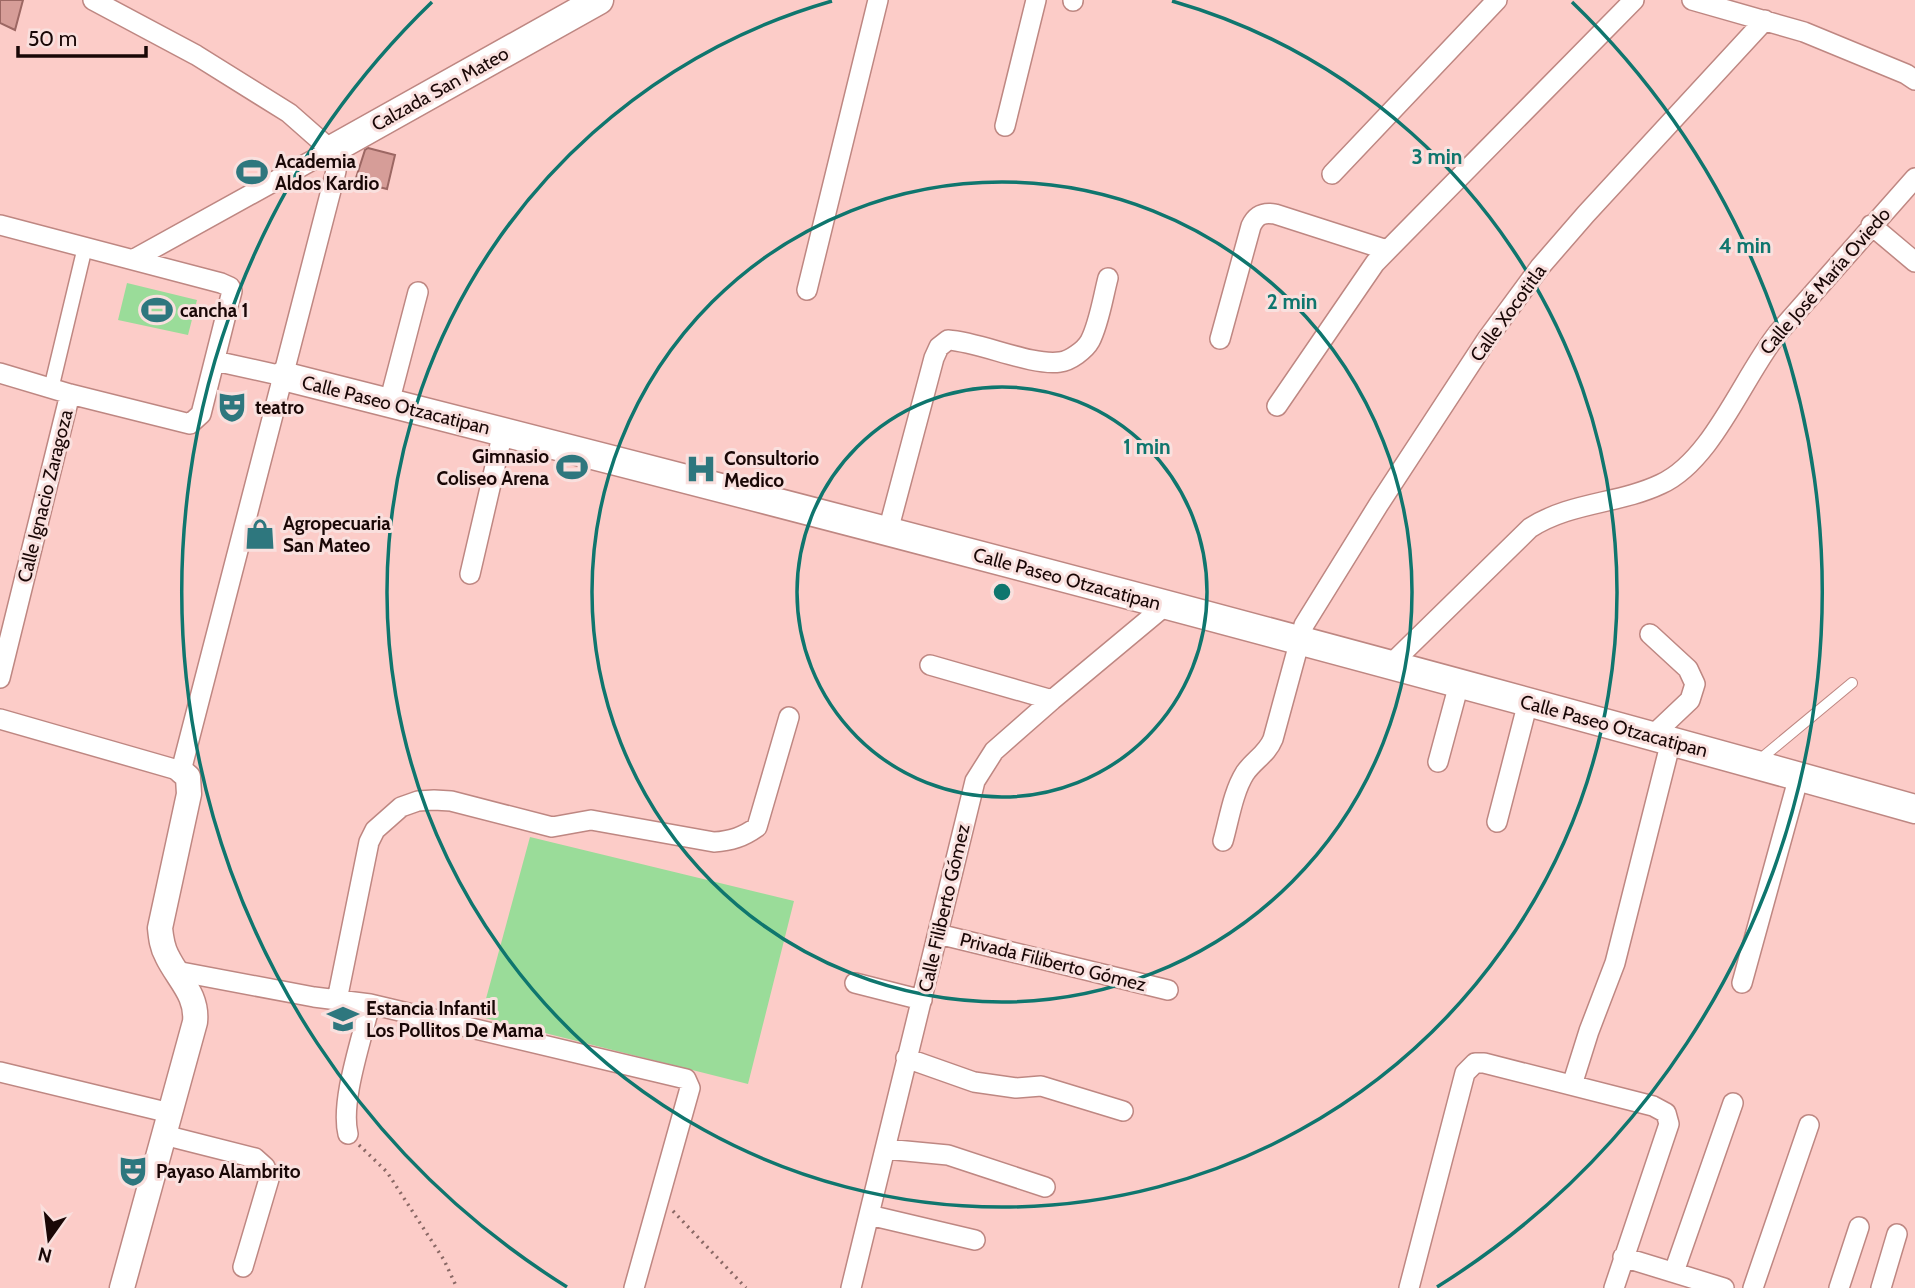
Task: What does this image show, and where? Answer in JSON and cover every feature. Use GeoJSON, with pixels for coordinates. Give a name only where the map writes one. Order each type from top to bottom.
{"type":"FeatureCollection","features":[{"type":"Feature","properties":{"kind":"main road","name":"Calzada San Mateo"},"geometry":{"type":"LineString","coordinates":[[331,150],[591,2]]}},
{"type":"Feature","properties":{"kind":"main road","name":"Calle Paseo Otzacatipan"},"geometry":{"type":"LineString","coordinates":[[283,376],[888,531],[1528,702],[1915,809]]}},
{"type":"Feature","properties":{"kind":"street"},"geometry":{"type":"LineString","coordinates":[[93,0],[248,85],[289,113],[331,150],[335,160],[336,171],[181,771]]}},
{"type":"Feature","properties":{"kind":"street"},"geometry":{"type":"LineString","coordinates":[[807,290],[878,0]]}},
{"type":"Feature","properties":{"kind":"street"},"geometry":{"type":"LineString","coordinates":[[1005,126],[1036,0]]}},
{"type":"Feature","properties":{"kind":"street"},"geometry":{"type":"LineString","coordinates":[[1332,174],[1497,0]]}},
{"type":"Feature","properties":{"kind":"street"},"geometry":{"type":"LineString","coordinates":[[1277,406],[1363,279],[1387,250],[1634,0]]}},
{"type":"Feature","properties":{"kind":"street"},"geometry":{"type":"LineString","coordinates":[[1692,0],[1804,32],[1915,80]]}},
{"type":"Feature","properties":{"kind":"street","name":"Calle Xocotitla"},"geometry":{"type":"LineString","coordinates":[[1223,841],[1241,781],[1254,763],[1269,750],[1299,641],[1309,617],[1379,504],[1515,298],[1586,214],[1765,20]]}},
{"type":"Feature","properties":{"kind":"street","name":"Calzada San Mateo"},"geometry":{"type":"LineString","coordinates":[[134,258],[331,150]]}},
{"type":"Feature","properties":{"kind":"street","name":"Calle José María Oviedo"},"geometry":{"type":"LineString","coordinates":[[1390,665],[1512,544],[1546,517],[1663,484],[1686,468],[1720,426],[1760,356],[1871,225],[1915,178]]}},
{"type":"Feature","properties":{"kind":"street"},"geometry":{"type":"LineString","coordinates":[[1220,339],[1251,226],[1259,215],[1275,214],[1387,250]]}},
{"type":"Feature","properties":{"kind":"street"},"geometry":{"type":"LineString","coordinates":[[0,225],[134,258],[230,287],[232,295],[201,414],[190,424],[9,376],[0,390]]}},
{"type":"Feature","properties":{"kind":"street"},"geometry":{"type":"LineString","coordinates":[[1871,225],[1915,262]]}},
{"type":"Feature","properties":{"kind":"street"},"geometry":{"type":"LineString","coordinates":[[51,388],[85,247]]}},
{"type":"Feature","properties":{"kind":"street"},"geometry":{"type":"LineString","coordinates":[[888,531],[939,347],[948,340],[964,341],[1043,361],[1067,361],[1090,341],[1108,278]]}},
{"type":"Feature","properties":{"kind":"street"},"geometry":{"type":"LineString","coordinates":[[389,403],[418,292]]}},
{"type":"Feature","properties":{"kind":"street","name":"Calle Paseo Otzacatipan"},"geometry":{"type":"LineString","coordinates":[[215,361],[283,376]]}},
{"type":"Feature","properties":{"kind":"street","name":"Calle Ignacio Zaragoza"},"geometry":{"type":"LineString","coordinates":[[0,678],[70,394]]}},
{"type":"Feature","properties":{"kind":"street"},"geometry":{"type":"LineString","coordinates":[[470,575],[503,432]]}},
{"type":"Feature","properties":{"kind":"street","name":"Calle Filiberto Gómez"},"geometry":{"type":"LineString","coordinates":[[853,1287],[906,1058],[975,781],[994,751],[1166,605]]}},
{"type":"Feature","properties":{"kind":"street"},"geometry":{"type":"LineString","coordinates":[[1572,1084],[1615,963],[1662,739],[1689,699],[1695,684],[1688,670],[1650,634]]}},
{"type":"Feature","properties":{"kind":"street"},"geometry":{"type":"LineString","coordinates":[[930,665],[1052,700]]}},
{"type":"Feature","properties":{"kind":"street"},"geometry":{"type":"LineString","coordinates":[[1438,762],[1459,684]]}},
{"type":"Feature","properties":{"kind":"street"},"geometry":{"type":"LineString","coordinates":[[1497,822],[1528,702]]}},
{"type":"Feature","properties":{"kind":"street"},"geometry":{"type":"LineString","coordinates":[[337,1000],[369,842],[375,830],[401,807],[418,801],[451,802],[552,827],[591,820],[714,842],[729,841],[757,827],[789,717]]}},
{"type":"Feature","properties":{"kind":"street"},"geometry":{"type":"LineString","coordinates":[[0,719],[181,771],[188,777],[189,794],[160,928],[167,957],[194,1001],[196,1013],[122,1288]]}},
{"type":"Feature","properties":{"kind":"street"},"geometry":{"type":"LineString","coordinates":[[1742,983],[1799,776]]}},
{"type":"Feature","properties":{"kind":"street","name":"Privada Filiberto Gómez"},"geometry":{"type":"LineString","coordinates":[[938,934],[1168,990]]}},
{"type":"Feature","properties":{"kind":"street"},"geometry":{"type":"LineString","coordinates":[[176,971],[370,1004],[682,1077],[688,1081],[690,1088],[634,1288]]}},
{"type":"Feature","properties":{"kind":"street"},"geometry":{"type":"LineString","coordinates":[[855,983],[922,1000]]}},
{"type":"Feature","properties":{"kind":"street"},"geometry":{"type":"LineString","coordinates":[[348,1134],[345,1111],[370,1004]]}},
{"type":"Feature","properties":{"kind":"street"},"geometry":{"type":"LineString","coordinates":[[906,1058],[974,1082],[1016,1088],[1041,1086],[1124,1111]]}},
{"type":"Feature","properties":{"kind":"street"},"geometry":{"type":"LineString","coordinates":[[1409,1288],[1465,1073],[1470,1066],[1484,1063],[1653,1106],[1666,1113],[1669,1118],[1614,1288]]}},
{"type":"Feature","properties":{"kind":"street"},"geometry":{"type":"LineString","coordinates":[[1,1076],[167,1124],[255,1158],[265,1167],[269,1180],[243,1267]]}},
{"type":"Feature","properties":{"kind":"street"},"geometry":{"type":"LineString","coordinates":[[1674,1272],[1733,1103]]}},
{"type":"Feature","properties":{"kind":"street"},"geometry":{"type":"LineString","coordinates":[[1752,1288],[1809,1125]]}},
{"type":"Feature","properties":{"kind":"street"},"geometry":{"type":"LineString","coordinates":[[885,1149],[948,1155],[1045,1187]]}},
{"type":"Feature","properties":{"kind":"street"},"geometry":{"type":"LineString","coordinates":[[869,1215],[975,1240]]}},
{"type":"Feature","properties":{"kind":"street"},"geometry":{"type":"LineString","coordinates":[[1839,1288],[1859,1227]]}},
{"type":"Feature","properties":{"kind":"street"},"geometry":{"type":"LineString","coordinates":[[1881,1288],[1897,1234]]}},
{"type":"Feature","properties":{"kind":"street"},"geometry":{"type":"LineString","coordinates":[[1623,1257],[1724,1288]]}},
{"type":"Feature","properties":{"kind":"lane"},"geometry":{"type":"LineString","coordinates":[[1755,764],[1852,683]]}},
{"type":"Feature","properties":{"kind":"path"},"geometry":{"type":"LineString","coordinates":[[348,1134],[387,1171],[444,1260],[457,1288]]}},
{"type":"Feature","properties":{"kind":"path"},"geometry":{"type":"LineString","coordinates":[[659,1198],[746,1288]]}},
{"type":"Feature","properties":{"kind":"green space","name":"cancha 1"},"geometry":{"type":"Polygon","coordinates":[[[127,283],[197,300],[188,335],[118,320],[127,283]]]}},
{"type":"Feature","properties":{"kind":"green space"},"geometry":{"type":"Polygon","coordinates":[[[530,837],[794,901],[748,1084],[481,1017],[530,837]]]}},
{"type":"Feature","properties":{"kind":"building"},"geometry":{"type":"Polygon","coordinates":[[[0,0],[23,0],[15,30],[0,23],[0,0]]]}},
{"type":"Feature","properties":{"kind":"building"},"geometry":{"type":"Polygon","coordinates":[[[368,148],[395,155],[387,189],[355,181],[368,148]]]}},
{"type":"Feature","properties":{"kind":"place","name":"Academia Aldos Kardio"},"geometry":{"type":"Point","coordinates":[252,172]}},
{"type":"Feature","properties":{"kind":"place","name":"cancha 1"},"geometry":{"type":"Point","coordinates":[157,310]}},
{"type":"Feature","properties":{"kind":"place","name":"teatro"},"geometry":{"type":"Point","coordinates":[232,407]}},
{"type":"Feature","properties":{"kind":"place","name":"Gimnasio Coliseo Arena"},"geometry":{"type":"Point","coordinates":[572,467]}},
{"type":"Feature","properties":{"kind":"place","name":"Consultorio Medico"},"geometry":{"type":"Point","coordinates":[701,469]}},
{"type":"Feature","properties":{"kind":"place","name":"Agropecuaria San Mateo"},"geometry":{"type":"Point","coordinates":[260,534]}},
{"type":"Feature","properties":{"kind":"place","name":"Estancia Infantil Los Pollitos De Mama"},"geometry":{"type":"Point","coordinates":[343,1019]}},
{"type":"Feature","properties":{"kind":"place","name":"Payaso Alambrito"},"geometry":{"type":"Point","coordinates":[133,1171]}}]}
